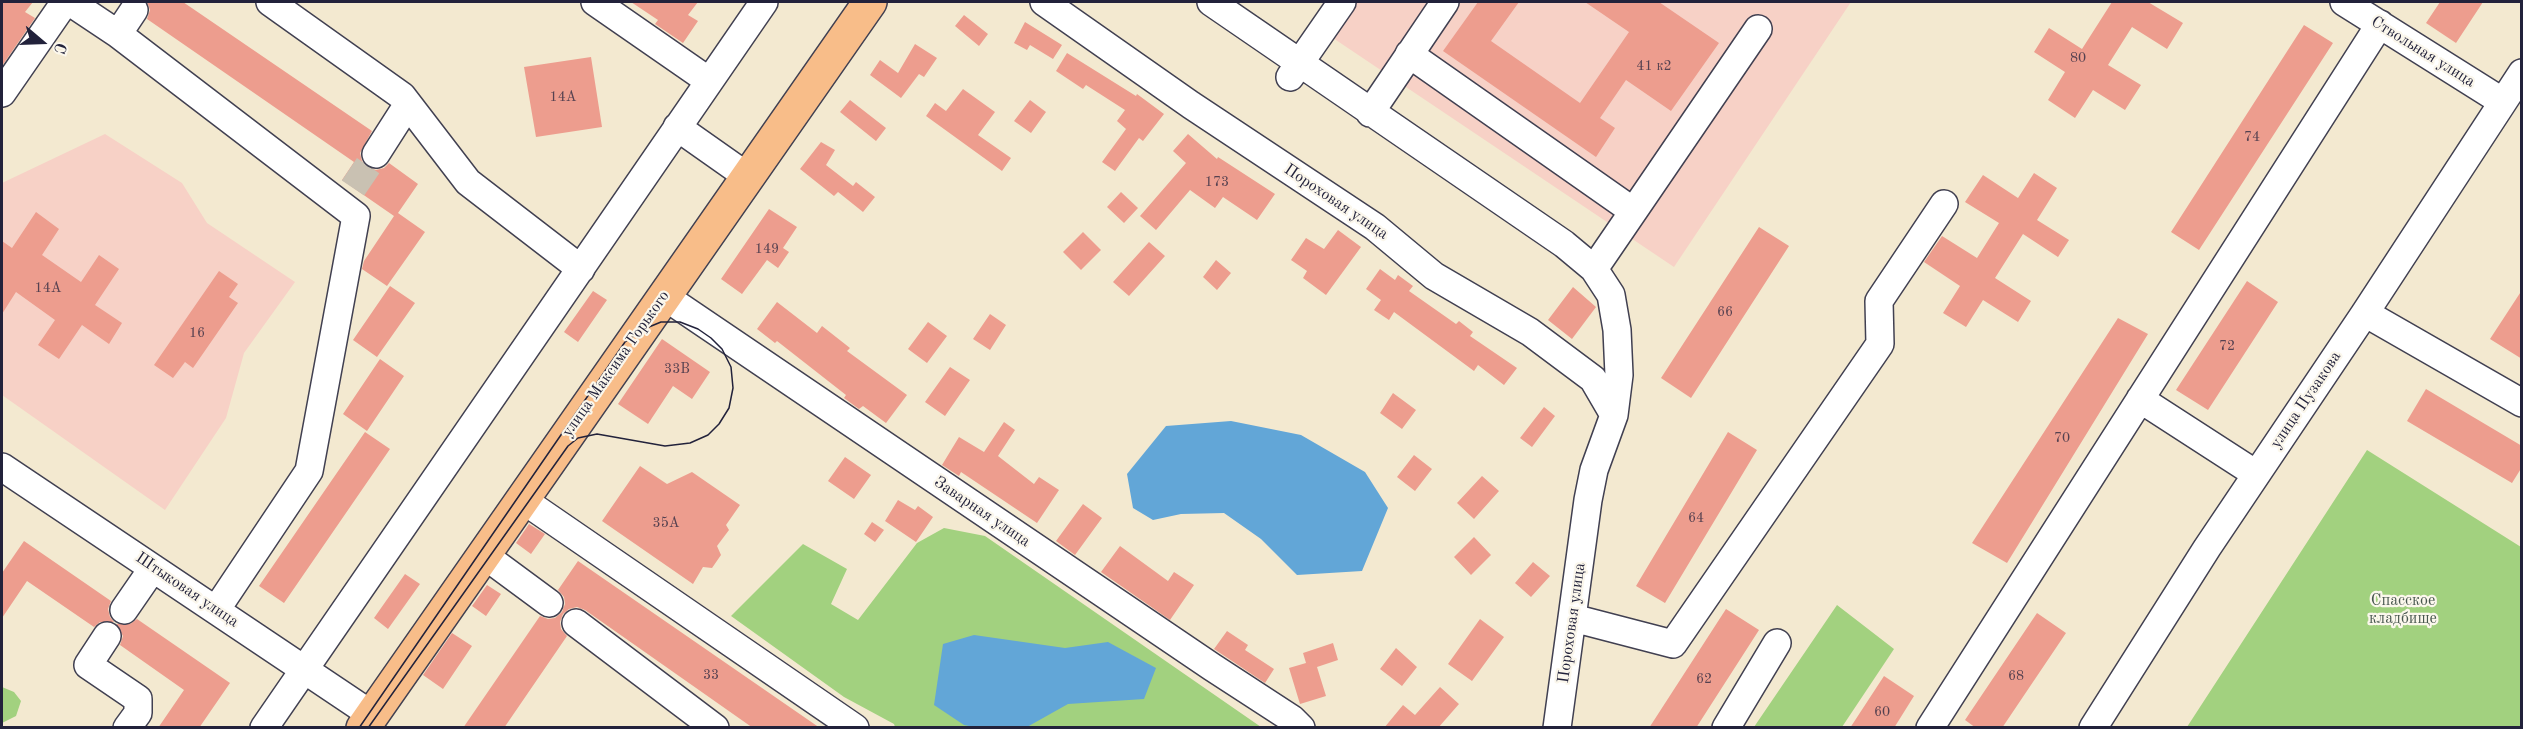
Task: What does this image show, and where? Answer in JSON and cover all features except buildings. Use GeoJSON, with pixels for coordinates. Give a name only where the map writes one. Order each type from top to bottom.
{"type":"FeatureCollection","features":[{"type":"Feature","properties":{"kind":"main road","name":"улица Максима Горького"},"geometry":{"type":"LineString","coordinates":[[368,721],[870,2]]}},
{"type":"Feature","properties":{"kind":"street"},"geometry":{"type":"LineString","coordinates":[[2,93],[65,2]]}},
{"type":"Feature","properties":{"kind":"street"},"geometry":{"type":"LineString","coordinates":[[70,2],[347,196],[356,216],[309,471],[216,610]]}},
{"type":"Feature","properties":{"kind":"street"},"geometry":{"type":"LineString","coordinates":[[270,2],[402,96],[468,182],[581,269]]}},
{"type":"Feature","properties":{"kind":"street"},"geometry":{"type":"LineString","coordinates":[[595,2],[709,81]]}},
{"type":"Feature","properties":{"kind":"street"},"geometry":{"type":"LineString","coordinates":[[264,728],[764,2]]}},
{"type":"Feature","properties":{"kind":"street","name":"Пороховая улица"},"geometry":{"type":"LineString","coordinates":[[1044,2],[1191,105],[1375,227],[1434,276],[1530,332],[1593,379],[1614,415]]}},
{"type":"Feature","properties":{"kind":"street","name":"Пороховая улица"},"geometry":{"type":"LineString","coordinates":[[1211,2],[1295,71],[1370,112],[1564,244],[1594,269],[1611,295],[1617,330],[1619,375],[1614,415],[1594,470],[1588,500],[1557,728]]}},
{"type":"Feature","properties":{"kind":"street"},"geometry":{"type":"LineString","coordinates":[[1295,71],[1342,2]]}},
{"type":"Feature","properties":{"kind":"street"},"geometry":{"type":"LineString","coordinates":[[1370,112],[1445,2]]}},
{"type":"Feature","properties":{"kind":"street","name":"Ствольная улица"},"geometry":{"type":"LineString","coordinates":[[2344,2],[2503,102]]}},
{"type":"Feature","properties":{"kind":"street"},"geometry":{"type":"LineString","coordinates":[[118,34],[134,10]]}},
{"type":"Feature","properties":{"kind":"street"},"geometry":{"type":"LineString","coordinates":[[1930,728],[2380,24]]}},
{"type":"Feature","properties":{"kind":"street"},"geometry":{"type":"LineString","coordinates":[[1594,269],[1758,29]]}},
{"type":"Feature","properties":{"kind":"street"},"geometry":{"type":"LineString","coordinates":[[1409,54],[1633,211]]}},
{"type":"Feature","properties":{"kind":"street","name":"улица Пузакова"},"geometry":{"type":"LineString","coordinates":[[2093,728],[2256,474],[2365,313],[2522,73]]}},
{"type":"Feature","properties":{"kind":"street"},"geometry":{"type":"LineString","coordinates":[[376,154],[408,104]]}},
{"type":"Feature","properties":{"kind":"street"},"geometry":{"type":"LineString","coordinates":[[677,127],[748,177]]}},
{"type":"Feature","properties":{"kind":"street"},"geometry":{"type":"LineString","coordinates":[[1573,618],[1673,644],[1880,344],[1879,301],[1944,204]]}},
{"type":"Feature","properties":{"kind":"street","name":"Заварная улица"},"geometry":{"type":"LineString","coordinates":[[664,296],[1192,654],[1292,719],[1301,728]]}},
{"type":"Feature","properties":{"kind":"street"},"geometry":{"type":"LineString","coordinates":[[2365,313],[2522,403]]}},
{"type":"Feature","properties":{"kind":"street"},"geometry":{"type":"LineString","coordinates":[[2140,399],[2256,474]]}},
{"type":"Feature","properties":{"kind":"street","name":"Штыковая улица"},"geometry":{"type":"LineString","coordinates":[[2,467],[304,669],[368,721]]}},
{"type":"Feature","properties":{"kind":"street"},"geometry":{"type":"LineString","coordinates":[[523,500],[855,728]]}},
{"type":"Feature","properties":{"kind":"street"},"geometry":{"type":"LineString","coordinates":[[484,555],[549,603]]}},
{"type":"Feature","properties":{"kind":"street"},"geometry":{"type":"LineString","coordinates":[[124,610],[153,567]]}},
{"type":"Feature","properties":{"kind":"street"},"geometry":{"type":"LineString","coordinates":[[576,623],[715,728]]}},
{"type":"Feature","properties":{"kind":"street"},"geometry":{"type":"LineString","coordinates":[[107,636],[88,665],[138,699],[138,713],[127,728]]}},
{"type":"Feature","properties":{"kind":"street"},"geometry":{"type":"LineString","coordinates":[[1726,728],[1777,643]]}},
{"type":"Feature","properties":{"kind":"shaded area"},"geometry":{"type":"Polygon","coordinates":[[[1353,2],[1851,2],[1674,267],[1330,36],[1353,2]]]}},
{"type":"Feature","properties":{"kind":"shaded area"},"geometry":{"type":"Polygon","coordinates":[[[105,134],[182,183],[207,223],[295,282],[244,353],[226,418],[165,510],[2,395],[2,183],[105,134]]]}},
{"type":"Feature","properties":{"kind":"green space","name":"Спасское кладбище"},"geometry":{"type":"Polygon","coordinates":[[[2367,450],[2521,547],[2521,727],[2187,727],[2367,450]]]}},
{"type":"Feature","properties":{"kind":"green space"},"geometry":{"type":"Polygon","coordinates":[[[944,528],[985,536],[1261,727],[895,727],[894,724],[844,697],[731,616],[803,544],[847,569],[831,604],[858,620],[917,543],[944,528]]]}},
{"type":"Feature","properties":{"kind":"green space"},"geometry":{"type":"Polygon","coordinates":[[[1837,605],[1894,649],[1842,727],[1754,727],[1837,605]]]}},
{"type":"Feature","properties":{"kind":"green space"},"geometry":{"type":"Polygon","coordinates":[[[2,687],[14,692],[21,701],[16,716],[2,723],[2,687]]]}},
{"type":"Feature","properties":{"kind":"water"},"geometry":{"type":"Polygon","coordinates":[[[1231,421],[1301,435],[1365,472],[1388,508],[1362,571],[1297,575],[1261,539],[1224,513],[1181,514],[1153,520],[1133,508],[1127,474],[1166,426],[1231,421]]]}},
{"type":"Feature","properties":{"kind":"water"},"geometry":{"type":"Polygon","coordinates":[[[974,635],[1065,648],[1108,642],[1156,668],[1144,699],[1068,704],[1027,727],[974,727],[964,725],[934,705],[943,644],[974,635]]]}},
{"type":"Feature","properties":{"kind":"tunnel"},"geometry":{"type":"LineString","coordinates":[[353,188],[376,154]]}},
{"type":"Feature","properties":{"kind":"tram line"},"geometry":{"type":"LineString","coordinates":[[359,728],[625,342],[644,329],[661,322],[680,322],[698,329],[711,338],[722,349],[731,367],[733,388],[729,408],[719,424],[708,435],[690,443],[665,446],[597,434],[578,438],[568,446],[368,728]]}}]}
